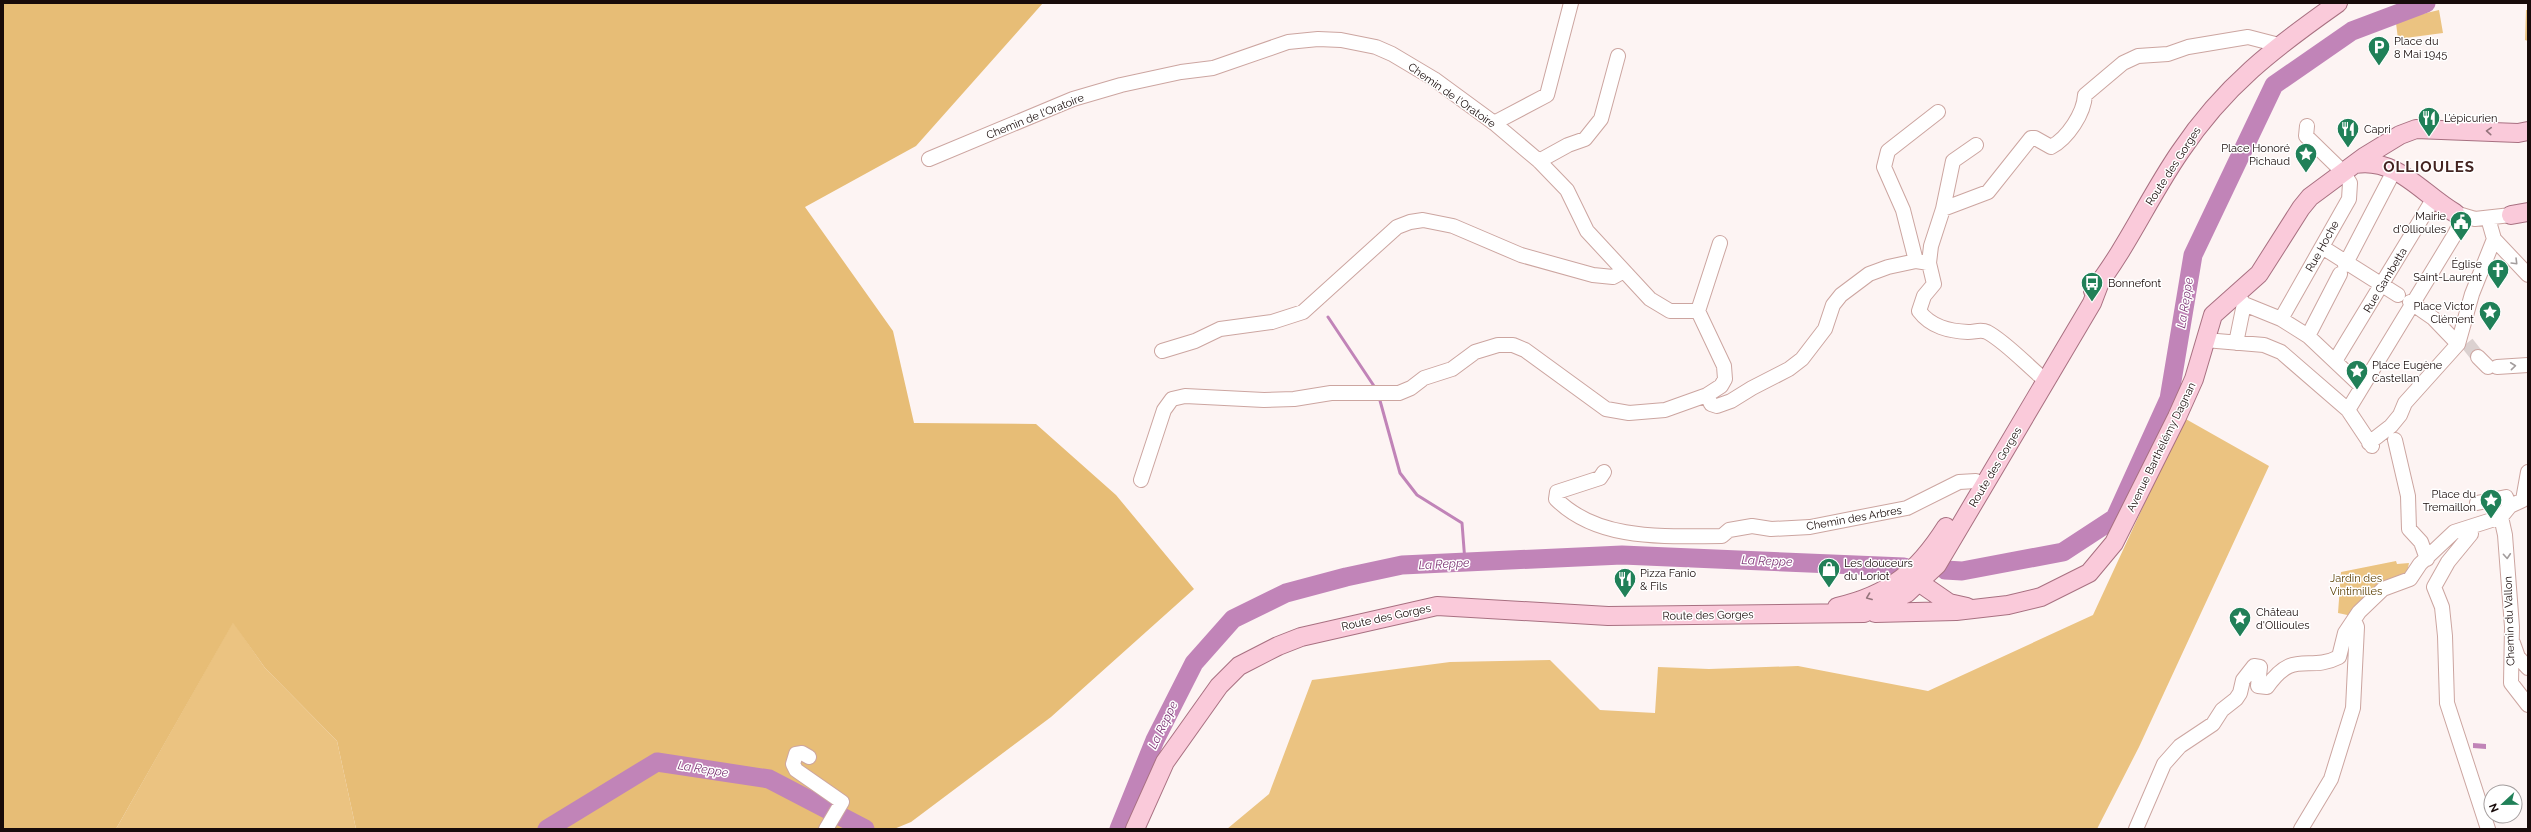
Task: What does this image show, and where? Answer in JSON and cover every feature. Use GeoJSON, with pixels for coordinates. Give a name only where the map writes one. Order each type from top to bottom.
{"type":"FeatureCollection","features":[{"type":"Feature","properties":{"kind":"main road","name":"Route des Gorges"},"geometry":{"type":"LineString","coordinates":[[1806,613],[1868,598],[1914,582],[1955,524],[1964,499],[2039,375],[2086,300],[2100,282],[2180,152],[2203,120],[2248,71],[2279,45],[2338,3]]}},
{"type":"Feature","properties":{"kind":"main road","name":"Avenue Barthélémy Dagnan"},"geometry":{"type":"LineString","coordinates":[[1975,609],[2041,597],[2089,573],[2103,559],[2114,543],[2177,417],[2194,379],[2213,315],[2220,306],[2241,299],[2259,274],[2301,208],[2349,168],[2396,138],[2416,129],[2428,128],[2518,133],[2528,131]]}},
{"type":"Feature","properties":{"kind":"main road"},"geometry":{"type":"LineString","coordinates":[[2395,169],[2390,151],[2396,138]]}},
{"type":"Feature","properties":{"kind":"main road"},"geometry":{"type":"LineString","coordinates":[[2349,168],[2375,162],[2395,169],[2459,215]]}},
{"type":"Feature","properties":{"kind":"main road","name":"Route des Gorges"},"geometry":{"type":"LineString","coordinates":[[1135,829],[1166,762],[1219,686],[1239,666],[1278,646],[1301,637],[1437,606],[1608,616],[1864,613],[1889,603],[1937,565],[2092,303],[2100,282]]}},
{"type":"Feature","properties":{"kind":"main road"},"geometry":{"type":"LineString","coordinates":[[1937,565],[1939,596]]}},
{"type":"Feature","properties":{"kind":"main road"},"geometry":{"type":"LineString","coordinates":[[1914,582],[1954,605],[1975,609]]}},
{"type":"Feature","properties":{"kind":"main road"},"geometry":{"type":"LineString","coordinates":[[1914,582],[1929,612]]}},
{"type":"Feature","properties":{"kind":"main road"},"geometry":{"type":"LineString","coordinates":[[1864,613],[1929,612],[1975,609]]}},
{"type":"Feature","properties":{"kind":"street"},"geometry":{"type":"LineString","coordinates":[[1494,122],[1547,95],[1571,3]]}},
{"type":"Feature","properties":{"kind":"street"},"geometry":{"type":"LineString","coordinates":[[1943,209],[1988,192],[2031,138],[2035,138],[2051,147],[2058,143],[2082,111],[2085,95],[2123,63],[2138,56],[2168,54],[2188,47],[2248,37],[2279,45]]}},
{"type":"Feature","properties":{"kind":"street","name":"Chemin de l'Oratoire"},"geometry":{"type":"LineString","coordinates":[[929,159],[1073,99],[1121,85],[1181,72],[1214,68],[1288,42],[1318,39],[1341,40],[1376,47],[1434,79],[1494,122],[1539,160],[1567,190],[1587,231],[1650,299],[1670,311],[1698,311]]}},
{"type":"Feature","properties":{"kind":"street"},"geometry":{"type":"LineString","coordinates":[[1539,160],[1568,145],[1585,139],[1601,119],[1618,56]]}},
{"type":"Feature","properties":{"kind":"street"},"geometry":{"type":"LineString","coordinates":[[1938,112],[1888,151],[1884,167],[1903,210],[1922,262],[1933,272],[1934,284],[1924,296],[1919,311],[1925,320],[1938,327],[1985,331],[1996,338],[2039,375]]}},
{"type":"Feature","properties":{"kind":"street"},"geometry":{"type":"LineString","coordinates":[[2307,126],[2306,136],[2349,168]]}},
{"type":"Feature","properties":{"kind":"street"},"geometry":{"type":"LineString","coordinates":[[1922,262],[1931,246],[1943,209],[1953,161],[1976,145]]}},
{"type":"Feature","properties":{"kind":"street","name":"Rue Hoche"},"geometry":{"type":"LineString","coordinates":[[2281,318],[2349,199],[2349,168]]}},
{"type":"Feature","properties":{"kind":"street"},"geometry":{"type":"LineString","coordinates":[[2308,336],[2395,169]]}},
{"type":"Feature","properties":{"kind":"street","name":"Rue Gambetta"},"geometry":{"type":"LineString","coordinates":[[2335,361],[2434,198]]}},
{"type":"Feature","properties":{"kind":"street"},"geometry":{"type":"LineString","coordinates":[[2348,410],[2411,303],[2459,215],[2488,218],[2519,213]]}},
{"type":"Feature","properties":{"kind":"street"},"geometry":{"type":"LineString","coordinates":[[2488,218],[2494,239],[2528,275]]}},
{"type":"Feature","properties":{"kind":"street"},"geometry":{"type":"LineString","coordinates":[[1162,351],[1195,341],[1220,329],[1272,322],[1303,312],[1397,227],[1410,222],[1423,220],[1453,226],[1521,255],[1593,275],[1613,277],[1624,271]]}},
{"type":"Feature","properties":{"kind":"street"},"geometry":{"type":"LineString","coordinates":[[2427,559],[2421,542],[2408,529],[2408,496],[2393,432],[2405,403],[2462,343],[2472,294],[2494,239]]}},
{"type":"Feature","properties":{"kind":"street"},"geometry":{"type":"LineString","coordinates":[[1141,480],[1164,410],[1172,399],[1185,396],[1264,400],[1294,399],[1331,392],[1399,393],[1424,378],[1452,369],[1475,352],[1498,345],[1513,345],[1525,350],[1606,409],[1629,413],[1666,410],[1708,395],[1721,386],[1725,379],[1724,366],[1698,311],[1720,243]]}},
{"type":"Feature","properties":{"kind":"street"},"geometry":{"type":"LineString","coordinates":[[2322,247],[2344,267],[2382,285],[2398,295]]}},
{"type":"Feature","properties":{"kind":"street"},"geometry":{"type":"LineString","coordinates":[[1708,395],[1711,404],[1717,406],[1731,401],[1752,388],[1789,369],[1802,359],[1825,329],[1833,305],[1840,295],[1876,270],[1922,262]]}},
{"type":"Feature","properties":{"kind":"street"},"geometry":{"type":"LineString","coordinates":[[2236,343],[2241,299],[2281,318],[2308,336],[2362,387]]}},
{"type":"Feature","properties":{"kind":"street"},"geometry":{"type":"LineString","coordinates":[[2411,303],[2433,318],[2462,343]]}},
{"type":"Feature","properties":{"kind":"street"},"geometry":{"type":"LineString","coordinates":[[2205,340],[2264,345],[2281,352],[2348,410],[2371,445],[2393,432]]}},
{"type":"Feature","properties":{"kind":"street"},"geometry":{"type":"LineString","coordinates":[[2478,357],[2492,367],[2528,365]]}},
{"type":"Feature","properties":{"kind":"street"},"geometry":{"type":"LineString","coordinates":[[2304,388],[2309,384],[2320,386]]}},
{"type":"Feature","properties":{"kind":"street","name":"Chemin des Arbres"},"geometry":{"type":"LineString","coordinates":[[1604,472],[1600,478],[1557,492],[1556,499],[1583,517],[1637,535],[1722,536],[1729,530],[1752,526],[1771,529],[1810,527],[1907,508],[1959,482],[1976,481]]}},
{"type":"Feature","properties":{"kind":"street"},"geometry":{"type":"LineString","coordinates":[[2136,829],[2164,764],[2180,746],[2213,724],[2222,710],[2236,699],[2240,693],[2243,680],[2254,666],[2260,667],[2258,686],[2267,688],[2274,677],[2294,662],[2328,663],[2339,657],[2345,633],[2354,620],[2383,589],[2410,579],[2420,564],[2454,532],[2469,530],[2502,521],[2510,506],[2523,500],[2528,472]]}},
{"type":"Feature","properties":{"kind":"street"},"geometry":{"type":"LineString","coordinates":[[2477,503],[2506,497],[2510,506]]}},
{"type":"Feature","properties":{"kind":"street","name":"Chemin du Vallon"},"geometry":{"type":"LineString","coordinates":[[2502,521],[2512,640],[2510,653],[2511,683],[2525,702]]}},
{"type":"Feature","properties":{"kind":"street"},"geometry":{"type":"LineString","coordinates":[[2469,530],[2434,587],[2442,608],[2446,636],[2447,703],[2488,829]]}},
{"type":"Feature","properties":{"kind":"street"},"geometry":{"type":"LineString","coordinates":[[2301,829],[2331,779],[2353,708],[2357,627],[2354,620]]}},
{"type":"Feature","properties":{"kind":"street"},"geometry":{"type":"LineString","coordinates":[[2512,640],[2518,657],[2528,668]]}},
{"type":"Feature","properties":{"kind":"street","name":"Chemin du Vallon"},"geometry":{"type":"LineString","coordinates":[[2525,702],[2518,686],[2520,679],[2528,676]]}},
{"type":"Feature","properties":{"kind":"street"},"geometry":{"type":"LineString","coordinates":[[809,757],[802,753],[796,754],[793,764],[796,770],[842,802],[833,818]]}},
{"type":"Feature","properties":{"kind":"green space"},"geometry":{"type":"Polygon","coordinates":[[[2439,10],[2443,33],[2398,39],[2396,23],[2418,15],[2439,10]]]}},
{"type":"Feature","properties":{"kind":"green space"},"geometry":{"type":"Polygon","coordinates":[[[2526,10],[2528,10],[2528,41],[2525,40],[2526,10]]]}},
{"type":"Feature","properties":{"kind":"green space"},"geometry":{"type":"Polygon","coordinates":[[[2184,418],[2269,466],[2139,747],[2097,829],[1227,829],[1269,794],[1312,680],[1450,662],[1550,660],[1600,710],[1655,713],[1658,667],[1709,669],[1798,666],[1928,691],[2093,615],[2184,418]]]}},
{"type":"Feature","properties":{"kind":"green space","name":"Jardin des Vintimilles"},"geometry":{"type":"Polygon","coordinates":[[[2396,561],[2397,564],[2409,563],[2407,573],[2352,616],[2338,613],[2341,572],[2396,561]]]}},
{"type":"Feature","properties":{"kind":"green space"},"geometry":{"type":"Polygon","coordinates":[[[233,622],[265,668],[337,741],[356,829],[116,829],[233,622]]]}},
{"type":"Feature","properties":{"kind":"shaded area"},"geometry":{"type":"Polygon","coordinates":[[[3,3],[1043,3],[916,146],[805,207],[893,331],[914,423],[1036,424],[1116,495],[1194,589],[1051,717],[911,822],[894,829],[356,829],[337,741],[265,668],[233,623],[116,829],[3,829],[3,3]]]}},
{"type":"Feature","properties":{"kind":"shaded area"},"geometry":{"type":"Polygon","coordinates":[[[2473,743],[2486,744],[2486,749],[2473,748],[2473,743]]]}},
{"type":"Feature","properties":{"kind":"waterway","name":"La Reppe"},"geometry":{"type":"LineString","coordinates":[[1945,570],[1962,571],[2063,552],[2115,518],[2169,399],[2193,255],[2274,85],[2352,31],[2426,3]]}},
{"type":"Feature","properties":{"kind":"waterway"},"geometry":{"type":"LineString","coordinates":[[1328,317],[1376,389]]}},
{"type":"Feature","properties":{"kind":"waterway"},"geometry":{"type":"LineString","coordinates":[[1379,397],[1400,473],[1417,495],[1462,523],[1465,562]]}},
{"type":"Feature","properties":{"kind":"waterway","name":"La Reppe"},"geometry":{"type":"LineString","coordinates":[[1119,829],[1155,740],[1194,663],[1233,619],[1286,593],[1346,577],[1402,565],[1622,555],[1904,567]]}},
{"type":"Feature","properties":{"kind":"waterway","name":"La Reppe"},"geometry":{"type":"LineString","coordinates":[[547,829],[657,762],[769,779],[865,829]]}},
{"type":"Feature","properties":{"kind":"tunnel"},"geometry":{"type":"LineString","coordinates":[[2467,343],[2478,357]]}},
{"type":"Feature","properties":{"kind":"place","name":"Place du 8 Mai 1945"},"geometry":{"type":"Point","coordinates":[2379,66]}},
{"type":"Feature","properties":{"kind":"place","name":"L’épicurien"},"geometry":{"type":"Point","coordinates":[2429,138]}},
{"type":"Feature","properties":{"kind":"place","name":"Capri"},"geometry":{"type":"Point","coordinates":[2348,148]}},
{"type":"Feature","properties":{"kind":"place","name":"Place Honoré Pichaud"},"geometry":{"type":"Point","coordinates":[2306,174]}},
{"type":"Feature","properties":{"kind":"place","name":"Mairie d’Ollioules"},"geometry":{"type":"Point","coordinates":[2461,242]}},
{"type":"Feature","properties":{"kind":"place","name":"Église Saint-Laurent"},"geometry":{"type":"Point","coordinates":[2498,290]}},
{"type":"Feature","properties":{"kind":"place","name":"Bonnefont"},"geometry":{"type":"Point","coordinates":[2092,302]}},
{"type":"Feature","properties":{"kind":"place","name":"Place Victor Clément"},"geometry":{"type":"Point","coordinates":[2490,332]}},
{"type":"Feature","properties":{"kind":"place","name":"Place Eugène Castellan"},"geometry":{"type":"Point","coordinates":[2357,390]}},
{"type":"Feature","properties":{"kind":"place","name":"Place du Tremaillon"},"geometry":{"type":"Point","coordinates":[2491,520]}},
{"type":"Feature","properties":{"kind":"place","name":"Les douceurs du Loriot"},"geometry":{"type":"Point","coordinates":[1829,588]}},
{"type":"Feature","properties":{"kind":"place","name":"Pizza Fanio & Fils"},"geometry":{"type":"Point","coordinates":[1625,598]}},
{"type":"Feature","properties":{"kind":"place","name":"Château d'Ollioules"},"geometry":{"type":"Point","coordinates":[2240,638]}},
{"type":"Feature","properties":{"kind":"district","name":"OLLIOULES"},"geometry":{"type":"Point","coordinates":[2429,167]}}]}
